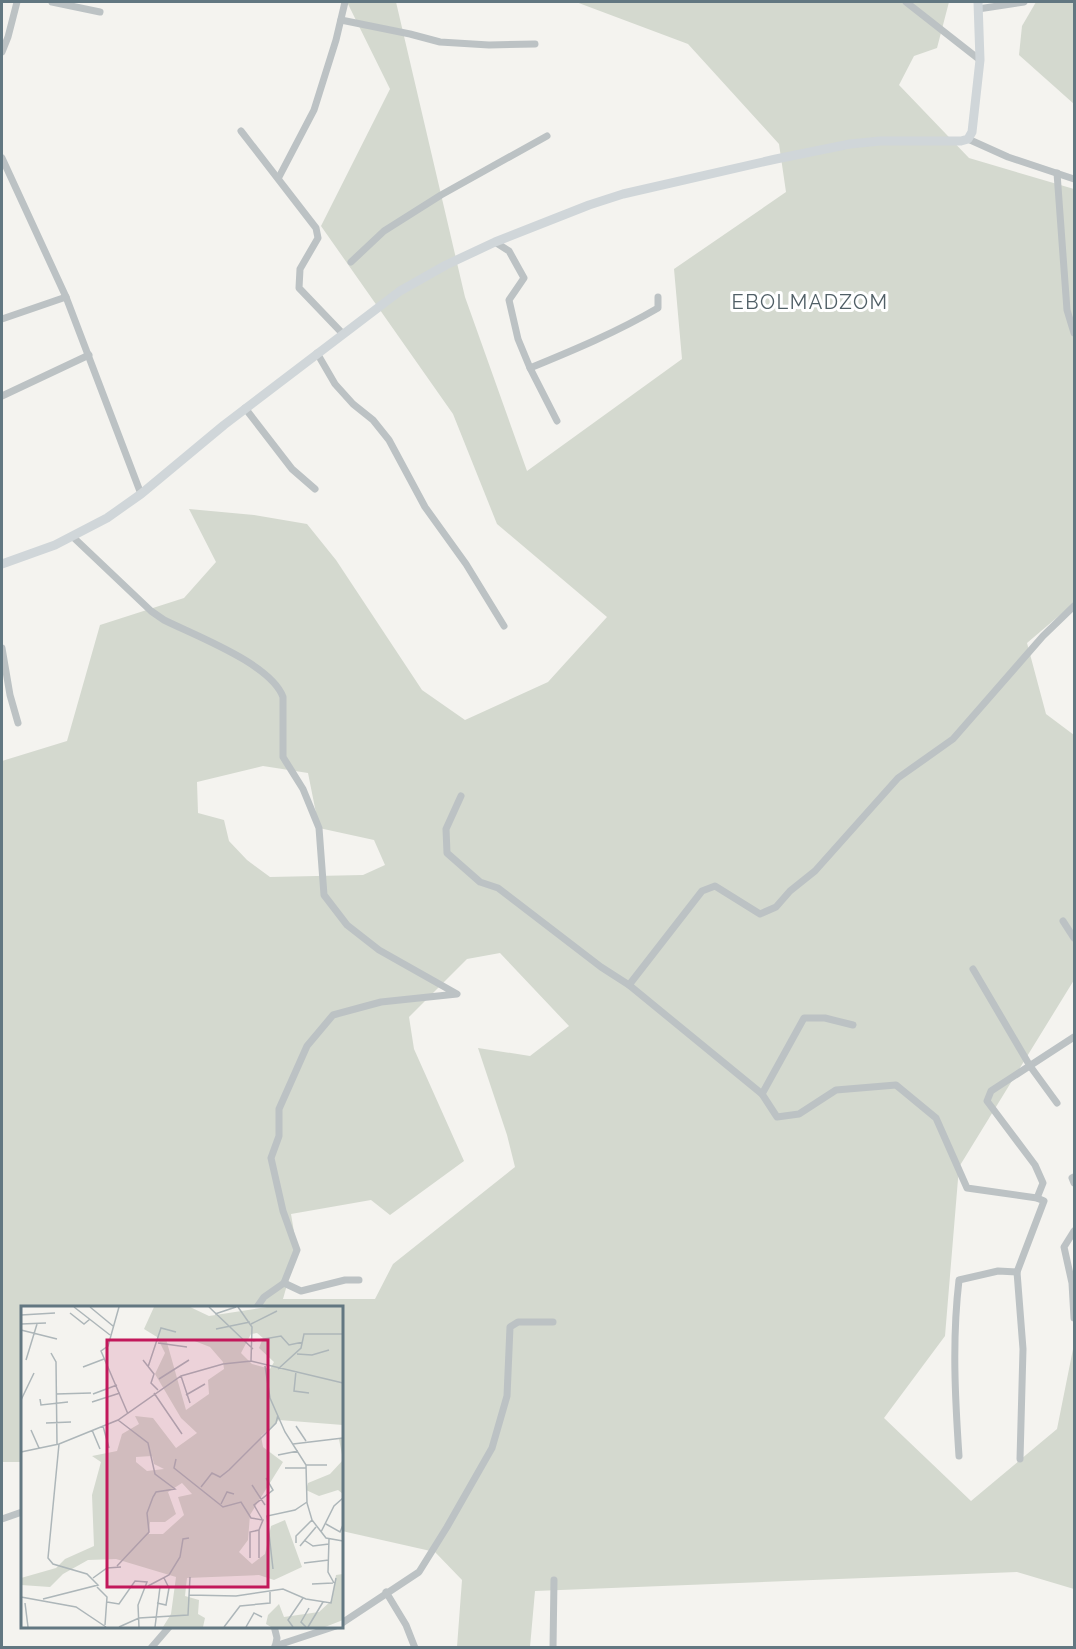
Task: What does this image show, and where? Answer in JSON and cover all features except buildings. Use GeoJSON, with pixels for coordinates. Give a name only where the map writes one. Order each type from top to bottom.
{"type":"FeatureCollection","features":[{"type":"Feature","properties":{"kind":"street"},"geometry":{"type":"LineString","coordinates":[[2,52],[16,2]]}},
{"type":"Feature","properties":{"kind":"street"},"geometry":{"type":"LineString","coordinates":[[52,2],[100,12]]}},
{"type":"Feature","properties":{"kind":"street"},"geometry":{"type":"LineString","coordinates":[[279,177],[314,110],[345,2]]}},
{"type":"Feature","properties":{"kind":"street"},"geometry":{"type":"LineString","coordinates":[[906,2],[980,60]]}},
{"type":"Feature","properties":{"kind":"street"},"geometry":{"type":"LineString","coordinates":[[968,139],[972,132],[980,60],[978,5],[1024,2]]}},
{"type":"Feature","properties":{"kind":"street"},"geometry":{"type":"LineString","coordinates":[[341,20],[440,42],[489,45],[535,44]]}},
{"type":"Feature","properties":{"kind":"street"},"geometry":{"type":"LineString","coordinates":[[241,130],[316,228],[318,238],[300,269],[299,288],[343,334]]}},
{"type":"Feature","properties":{"kind":"street"},"geometry":{"type":"LineString","coordinates":[[351,262],[384,231],[441,195],[547,136]]}},
{"type":"Feature","properties":{"kind":"street"},"geometry":{"type":"LineString","coordinates":[[2,564],[74,537],[107,518],[141,494],[245,408],[400,291],[446,265],[495,242],[589,205],[623,194],[765,162],[860,143],[910,140],[961,141],[968,139],[1008,157],[1074,179]]}},
{"type":"Feature","properties":{"kind":"street"},"geometry":{"type":"LineString","coordinates":[[2,158],[66,297],[141,494]]}},
{"type":"Feature","properties":{"kind":"street"},"geometry":{"type":"LineString","coordinates":[[1057,173],[1067,310],[1074,333]]}},
{"type":"Feature","properties":{"kind":"street"},"geometry":{"type":"LineString","coordinates":[[495,242],[509,251],[524,278],[510,300],[518,339],[556,421]]}},
{"type":"Feature","properties":{"kind":"street"},"geometry":{"type":"LineString","coordinates":[[2,319],[66,297]]}},
{"type":"Feature","properties":{"kind":"street"},"geometry":{"type":"LineString","coordinates":[[530,368],[631,324],[658,308],[658,297]]}},
{"type":"Feature","properties":{"kind":"street"},"geometry":{"type":"LineString","coordinates":[[317,353],[335,384],[353,404],[374,420],[390,440],[418,497],[466,564],[504,626]]}},
{"type":"Feature","properties":{"kind":"street"},"geometry":{"type":"LineString","coordinates":[[2,396],[89,355]]}},
{"type":"Feature","properties":{"kind":"street"},"geometry":{"type":"LineString","coordinates":[[245,408],[292,469],[315,489]]}},
{"type":"Feature","properties":{"kind":"street"},"geometry":{"type":"LineString","coordinates":[[74,537],[164,620],[257,668],[279,688],[283,708],[283,757],[303,789],[319,828],[324,896],[347,925],[379,950],[458,994],[381,1002],[333,1015],[307,1046],[279,1109],[279,1136],[271,1158],[283,1211],[297,1250],[284,1283],[264,1298],[258,1306]]}},
{"type":"Feature","properties":{"kind":"street"},"geometry":{"type":"LineString","coordinates":[[628,985],[702,891],[715,886],[760,914],[776,907],[790,891],[815,871],[898,778],[953,739],[1043,636],[1074,606]]}},
{"type":"Feature","properties":{"kind":"street"},"geometry":{"type":"LineString","coordinates":[[2,648],[10,695],[18,723]]}},
{"type":"Feature","properties":{"kind":"street"},"geometry":{"type":"LineString","coordinates":[[461,796],[446,829],[447,853],[480,882],[498,888],[628,985],[762,1094],[777,1117],[799,1114],[836,1090],[896,1084],[936,1118],[967,1188],[1044,1201],[1017,1272],[1023,1349],[1020,1459]]}},
{"type":"Feature","properties":{"kind":"street"},"geometry":{"type":"LineString","coordinates":[[1063,921],[1074,938]]}},
{"type":"Feature","properties":{"kind":"street"},"geometry":{"type":"LineString","coordinates":[[973,969],[1030,1066],[1057,1103]]}},
{"type":"Feature","properties":{"kind":"street"},"geometry":{"type":"LineString","coordinates":[[762,1094],[804,1018],[825,1018],[853,1025]]}},
{"type":"Feature","properties":{"kind":"street"},"geometry":{"type":"LineString","coordinates":[[1037,1198],[1043,1183],[1035,1165],[987,1101],[991,1091],[1074,1037]]}},
{"type":"Feature","properties":{"kind":"street"},"geometry":{"type":"LineString","coordinates":[[1074,1177],[1071,1178],[1074,1184]]}},
{"type":"Feature","properties":{"kind":"street"},"geometry":{"type":"LineString","coordinates":[[1074,1230],[1064,1246],[1072,1282],[1074,1318]]}},
{"type":"Feature","properties":{"kind":"street"},"geometry":{"type":"LineString","coordinates":[[959,1456],[954,1389],[956,1305],[959,1280],[998,1271],[1017,1272]]}},
{"type":"Feature","properties":{"kind":"street"},"geometry":{"type":"LineString","coordinates":[[284,1283],[301,1291],[345,1280],[359,1280]]}},
{"type":"Feature","properties":{"kind":"street"},"geometry":{"type":"LineString","coordinates":[[344,1622],[418,1572],[447,1527],[492,1448],[507,1396],[510,1328],[518,1322],[553,1322]]}},
{"type":"Feature","properties":{"kind":"street"},"geometry":{"type":"LineString","coordinates":[[2,1519],[21,1512]]}},
{"type":"Feature","properties":{"kind":"street"},"geometry":{"type":"LineString","coordinates":[[554,1581],[554,1647]]}},
{"type":"Feature","properties":{"kind":"street"},"geometry":{"type":"LineString","coordinates":[[386,1592],[406,1625],[415,1647]]}},
{"type":"Feature","properties":{"kind":"street"},"geometry":{"type":"LineString","coordinates":[[151,1647],[168,1628]]}},
{"type":"Feature","properties":{"kind":"street"},"geometry":{"type":"LineString","coordinates":[[274,1628],[277,1638],[275,1647]]}},
{"type":"Feature","properties":{"kind":"street"},"geometry":{"type":"LineString","coordinates":[[275,1647],[330,1628]]}},
{"type":"Feature","properties":{"kind":"shaded area"},"geometry":{"type":"Polygon","coordinates":[[[347,2],[396,2],[465,297],[527,471],[682,359],[674,269],[786,192],[779,144],[688,44],[576,2],[949,2],[937,48],[914,56],[899,85],[969,158],[1074,189],[1074,603],[1027,643],[1046,714],[1074,735],[1074,980],[959,1167],[945,1336],[884,1418],[971,1501],[1057,1429],[1074,1344],[1074,1589],[1017,1572],[535,1591],[530,1647],[457,1647],[462,1580],[435,1552],[344,1531],[344,1306],[21,1306],[21,1462],[2,1462],[2,761],[67,741],[100,625],[184,598],[216,562],[189,509],[254,515],[307,524],[336,560],[422,690],[465,720],[548,682],[607,617],[497,524],[453,414],[321,226],[390,89],[347,2]],[[263,766],[197,782],[198,813],[224,820],[229,841],[247,860],[270,877],[363,875],[385,865],[374,840],[319,828],[308,773],[263,766]],[[500,953],[467,959],[409,1017],[414,1049],[464,1161],[390,1215],[371,1200],[291,1214],[297,1250],[283,1299],[375,1299],[393,1264],[515,1167],[507,1135],[478,1048],[530,1056],[569,1026],[500,953]]]}},
{"type":"Feature","properties":{"kind":"shaded area"},"geometry":{"type":"Polygon","coordinates":[[[1036,2],[1074,2],[1074,104],[1019,55],[1022,26],[1036,2]]]}},
{"type":"Feature","properties":{"kind":"district","name":"EBOLMADZOM"},"geometry":{"type":"Point","coordinates":[810,302]}}]}
